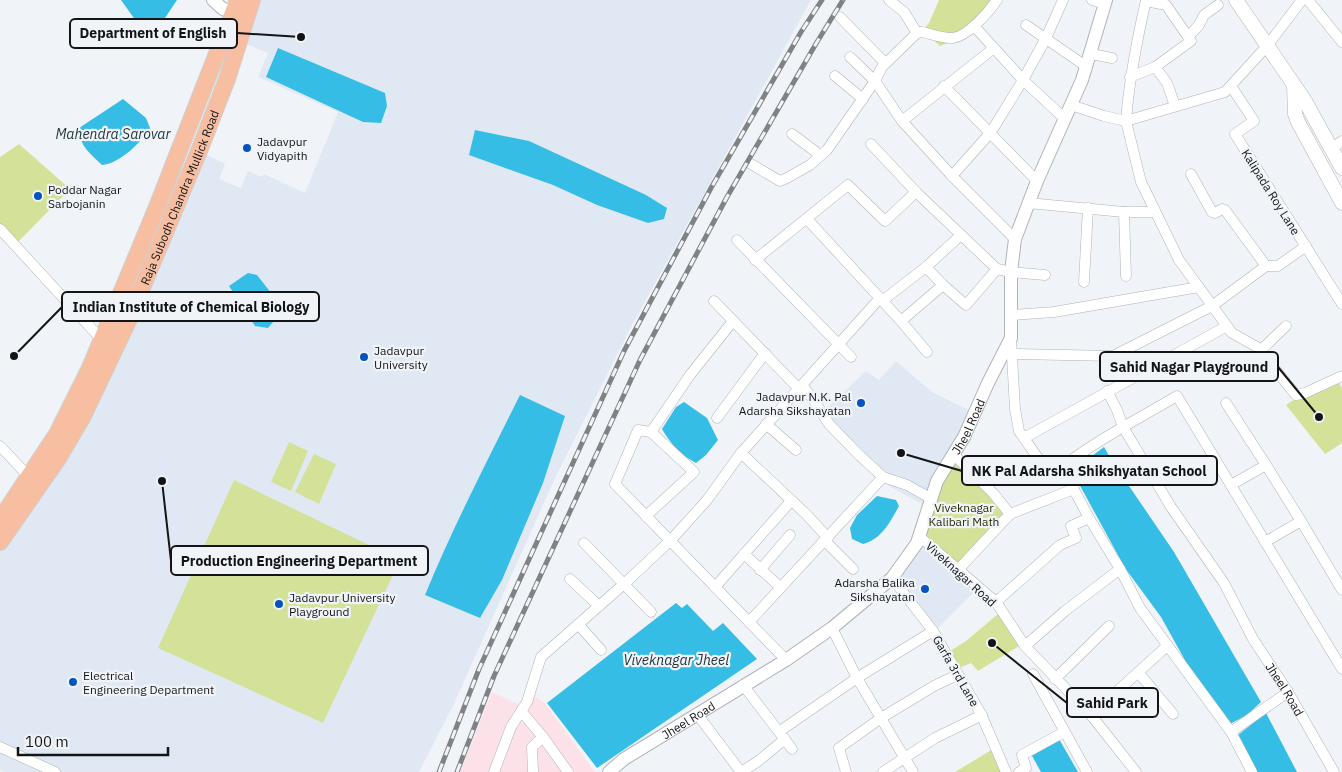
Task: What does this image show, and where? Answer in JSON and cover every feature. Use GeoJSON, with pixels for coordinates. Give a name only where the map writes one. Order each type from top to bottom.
{"type":"FeatureCollection","features":[{"type":"Feature","properties":{"kind":"main road"},"geometry":{"type":"LineString","coordinates":[[1236,0],[1312,114],[1336,145],[1342,168]]}},
{"type":"Feature","properties":{"kind":"main road","name":"Raja Subodh Chandra Mullick Road"},"geometry":{"type":"LineString","coordinates":[[0,542],[73,405],[243,6]]}},
{"type":"Feature","properties":{"kind":"main road","name":"Raja Subodh Chandra Mullick Road"},"geometry":{"type":"LineString","coordinates":[[0,520],[34,481],[59,457],[82,416],[129,319],[227,79],[243,6]]}},
{"type":"Feature","properties":{"kind":"main road"},"geometry":{"type":"LineString","coordinates":[[1294,86],[1295,114],[1298,122],[1342,203]]}},
{"type":"Feature","properties":{"kind":"street"},"geometry":{"type":"LineString","coordinates":[[213,0],[223,9],[243,6]]}},
{"type":"Feature","properties":{"kind":"street"},"geometry":{"type":"LineString","coordinates":[[889,0],[904,12],[917,33]]}},
{"type":"Feature","properties":{"kind":"street"},"geometry":{"type":"LineString","coordinates":[[751,164],[780,181],[799,172],[827,150],[875,81],[885,63],[917,33],[922,32],[952,38],[974,26],[997,0]]}},
{"type":"Feature","properties":{"kind":"street"},"geometry":{"type":"LineString","coordinates":[[952,176],[990,132],[1023,80],[1046,38],[1063,0]]}},
{"type":"Feature","properties":{"kind":"street"},"geometry":{"type":"LineString","coordinates":[[1092,0],[1106,2]]}},
{"type":"Feature","properties":{"kind":"street"},"geometry":{"type":"LineString","coordinates":[[1071,104],[1104,116],[1126,120],[1224,92],[1267,46],[1302,0]]}},
{"type":"Feature","properties":{"kind":"street"},"geometry":{"type":"LineString","coordinates":[[1308,0],[1342,42]]}},
{"type":"Feature","properties":{"kind":"street"},"geometry":{"type":"LineString","coordinates":[[1130,77],[1155,67],[1191,41],[1166,5],[1146,1],[1130,77],[1126,120],[1140,182],[1180,260],[1232,333],[1257,347],[1296,394],[1305,393],[1342,376]]}},
{"type":"Feature","properties":{"kind":"street","name":"Jheel Road"},"geometry":{"type":"LineString","coordinates":[[609,772],[624,759],[786,660],[832,628],[892,578],[920,537],[941,473],[964,437],[1011,338],[1011,272],[1015,239],[1037,181],[1088,67],[1106,2]]}},
{"type":"Feature","properties":{"kind":"street"},"geometry":{"type":"LineString","coordinates":[[1188,37],[1199,25],[1204,15],[1218,5]]}},
{"type":"Feature","properties":{"kind":"street"},"geometry":{"type":"LineString","coordinates":[[840,17],[885,63]]}},
{"type":"Feature","properties":{"kind":"street"},"geometry":{"type":"LineString","coordinates":[[1026,25],[1088,67]]}},
{"type":"Feature","properties":{"kind":"street"},"geometry":{"type":"LineString","coordinates":[[974,26],[1023,80],[1065,119]]}},
{"type":"Feature","properties":{"kind":"street"},"geometry":{"type":"LineString","coordinates":[[902,121],[994,48]]}},
{"type":"Feature","properties":{"kind":"street"},"geometry":{"type":"LineString","coordinates":[[1091,54],[1112,58]]}},
{"type":"Feature","properties":{"kind":"street"},"geometry":{"type":"LineString","coordinates":[[850,57],[875,81],[902,121],[952,176],[1015,239]]}},
{"type":"Feature","properties":{"kind":"street"},"geometry":{"type":"LineString","coordinates":[[1155,67],[1167,83],[1175,106]]}},
{"type":"Feature","properties":{"kind":"street"},"geometry":{"type":"LineString","coordinates":[[835,76],[863,99]]}},
{"type":"Feature","properties":{"kind":"street"},"geometry":{"type":"LineString","coordinates":[[944,86],[1037,181]]}},
{"type":"Feature","properties":{"kind":"street","name":"Kalipada Roy Lane"},"geometry":{"type":"LineString","coordinates":[[1231,86],[1254,121],[1235,134],[1342,304]]}},
{"type":"Feature","properties":{"kind":"street"},"geometry":{"type":"LineString","coordinates":[[792,134],[820,155]]}},
{"type":"Feature","properties":{"kind":"street"},"geometry":{"type":"LineString","coordinates":[[871,144],[916,192],[997,269],[1045,275]]}},
{"type":"Feature","properties":{"kind":"street"},"geometry":{"type":"LineString","coordinates":[[1190,174],[1212,212],[1225,210],[1266,266]]}},
{"type":"Feature","properties":{"kind":"street"},"geometry":{"type":"LineString","coordinates":[[755,260],[848,185],[885,221],[916,192]]}},
{"type":"Feature","properties":{"kind":"street"},"geometry":{"type":"LineString","coordinates":[[1028,203],[1124,212],[1155,212]]}},
{"type":"Feature","properties":{"kind":"street"},"geometry":{"type":"LineString","coordinates":[[1084,282],[1088,208]]}},
{"type":"Feature","properties":{"kind":"street"},"geometry":{"type":"LineString","coordinates":[[1124,212],[1126,276]]}},
{"type":"Feature","properties":{"kind":"street"},"geometry":{"type":"LineString","coordinates":[[807,218],[927,352]]}},
{"type":"Feature","properties":{"kind":"street"},"geometry":{"type":"LineString","coordinates":[[0,228],[102,340]]}},
{"type":"Feature","properties":{"kind":"street"},"geometry":{"type":"LineString","coordinates":[[494,772],[510,727],[527,702],[541,657],[624,584],[670,540],[707,500],[741,453],[766,424],[837,344],[881,299],[926,267],[961,235]]}},
{"type":"Feature","properties":{"kind":"street"},"geometry":{"type":"LineString","coordinates":[[737,240],[851,357]]}},
{"type":"Feature","properties":{"kind":"street"},"geometry":{"type":"LineString","coordinates":[[1012,354],[1113,356],[1212,306],[1266,266],[1278,266],[1306,246]]}},
{"type":"Feature","properties":{"kind":"street"},"geometry":{"type":"LineString","coordinates":[[926,267],[966,305],[997,269]]}},
{"type":"Feature","properties":{"kind":"street"},"geometry":{"type":"LineString","coordinates":[[901,321],[943,285]]}},
{"type":"Feature","properties":{"kind":"street"},"geometry":{"type":"LineString","coordinates":[[1011,315],[1054,312],[1198,287]]}},
{"type":"Feature","properties":{"kind":"street"},"geometry":{"type":"LineString","coordinates":[[714,301],[815,402],[829,424],[858,454],[884,477],[907,485],[932,499]]}},
{"type":"Feature","properties":{"kind":"street"},"geometry":{"type":"LineString","coordinates":[[651,432],[690,375],[733,320]]}},
{"type":"Feature","properties":{"kind":"street"},"geometry":{"type":"LineString","coordinates":[[1024,438],[1227,326]]}},
{"type":"Feature","properties":{"kind":"street"},"geometry":{"type":"LineString","coordinates":[[1260,351],[1286,326]]}},
{"type":"Feature","properties":{"kind":"street"},"geometry":{"type":"LineString","coordinates":[[1011,338],[1015,409],[1019,431],[1045,468],[1051,472],[1177,396],[1342,669]]}},
{"type":"Feature","properties":{"kind":"street"},"geometry":{"type":"LineString","coordinates":[[717,418],[765,354]]}},
{"type":"Feature","properties":{"kind":"street","name":"Jheel Road"},"geometry":{"type":"LineString","coordinates":[[1107,391],[1123,427],[1171,507],[1224,583],[1253,640],[1288,692],[1334,772]]}},
{"type":"Feature","properties":{"kind":"street"},"geometry":{"type":"LineString","coordinates":[[1226,403],[1301,521],[1342,590]]}},
{"type":"Feature","properties":{"kind":"street"},"geometry":{"type":"LineString","coordinates":[[766,424],[796,450]]}},
{"type":"Feature","properties":{"kind":"street"},"geometry":{"type":"LineString","coordinates":[[646,516],[694,472],[651,432],[638,430],[615,484],[646,516],[670,540],[786,660]]}},
{"type":"Feature","properties":{"kind":"street"},"geometry":{"type":"LineString","coordinates":[[0,446],[34,481]]}},
{"type":"Feature","properties":{"kind":"street"},"geometry":{"type":"LineString","coordinates":[[741,453],[806,514],[852,569]]}},
{"type":"Feature","properties":{"kind":"street"},"geometry":{"type":"LineString","coordinates":[[954,455],[993,493],[1010,514]]}},
{"type":"Feature","properties":{"kind":"street"},"geometry":{"type":"LineString","coordinates":[[1231,485],[1266,465]]}},
{"type":"Feature","properties":{"kind":"street"},"geometry":{"type":"LineString","coordinates":[[1062,467],[1089,518],[1120,568],[1140,608],[1231,732],[1252,772]]}},
{"type":"Feature","properties":{"kind":"street"},"geometry":{"type":"LineString","coordinates":[[749,622],[884,477]]}},
{"type":"Feature","properties":{"kind":"street"},"geometry":{"type":"LineString","coordinates":[[958,570],[1010,514],[1074,489]]}},
{"type":"Feature","properties":{"kind":"street"},"geometry":{"type":"LineString","coordinates":[[715,587],[790,501]]}},
{"type":"Feature","properties":{"kind":"street"},"geometry":{"type":"LineString","coordinates":[[996,602],[1060,544],[1076,538],[1071,526],[1089,518]]}},
{"type":"Feature","properties":{"kind":"street"},"geometry":{"type":"LineString","coordinates":[[1265,542],[1301,521]]}},
{"type":"Feature","properties":{"kind":"street"},"geometry":{"type":"LineString","coordinates":[[760,570],[790,535]]}},
{"type":"Feature","properties":{"kind":"street","name":"Viveknagar Road"},"geometry":{"type":"LineString","coordinates":[[920,537],[996,602],[1025,646],[1091,715],[1136,772]]}},
{"type":"Feature","properties":{"kind":"street"},"geometry":{"type":"LineString","coordinates":[[584,542],[650,612]]}},
{"type":"Feature","properties":{"kind":"street"},"geometry":{"type":"LineString","coordinates":[[744,554],[780,587]]}},
{"type":"Feature","properties":{"kind":"street"},"geometry":{"type":"LineString","coordinates":[[1025,646],[1065,611],[1120,568]]}},
{"type":"Feature","properties":{"kind":"street","name":"Garfa 3rd Lane"},"geometry":{"type":"LineString","coordinates":[[892,578],[933,631],[982,715],[1006,772]]}},
{"type":"Feature","properties":{"kind":"street"},"geometry":{"type":"LineString","coordinates":[[570,579],[599,606]]}},
{"type":"Feature","properties":{"kind":"street"},"geometry":{"type":"LineString","coordinates":[[578,624],[601,650]]}},
{"type":"Feature","properties":{"kind":"street"},"geometry":{"type":"LineString","coordinates":[[1055,679],[1110,626]]}},
{"type":"Feature","properties":{"kind":"street"},"geometry":{"type":"LineString","coordinates":[[832,628],[857,678],[913,772]]}},
{"type":"Feature","properties":{"kind":"street"},"geometry":{"type":"LineString","coordinates":[[697,714],[741,772],[757,762],[782,735],[857,678],[933,631]]}},
{"type":"Feature","properties":{"kind":"street"},"geometry":{"type":"LineString","coordinates":[[1091,715],[1167,646]]}},
{"type":"Feature","properties":{"kind":"street"},"geometry":{"type":"LineString","coordinates":[[1138,672],[1172,714]]}},
{"type":"Feature","properties":{"kind":"street"},"geometry":{"type":"LineString","coordinates":[[1033,674],[1087,772]]}},
{"type":"Feature","properties":{"kind":"street"},"geometry":{"type":"LineString","coordinates":[[842,771],[839,748],[881,718],[934,686],[957,675]]}},
{"type":"Feature","properties":{"kind":"street"},"geometry":{"type":"LineString","coordinates":[[744,685],[792,748]]}},
{"type":"Feature","properties":{"kind":"street"},"geometry":{"type":"LineString","coordinates":[[1231,732],[1288,692]]}},
{"type":"Feature","properties":{"kind":"street"},"geometry":{"type":"LineString","coordinates":[[521,711],[543,737],[568,772]]}},
{"type":"Feature","properties":{"kind":"street"},"geometry":{"type":"LineString","coordinates":[[883,772],[935,738],[982,715]]}},
{"type":"Feature","properties":{"kind":"street"},"geometry":{"type":"LineString","coordinates":[[1019,772],[1026,768],[1022,755],[1064,732]]}},
{"type":"Feature","properties":{"kind":"street"},"geometry":{"type":"LineString","coordinates":[[533,772],[532,747],[543,737]]}},
{"type":"Feature","properties":{"kind":"street"},"geometry":{"type":"LineString","coordinates":[[0,747],[55,772]]}},
{"type":"Feature","properties":{"kind":"shaded area","name":"Jadavpur University"},"geometry":{"type":"Polygon","coordinates":[[[252,0],[811,0],[632,325],[556,476],[453,706],[419,772],[58,772],[0,745],[0,539],[86,420],[199,151],[225,164],[219,179],[241,188],[248,171],[262,177],[264,174],[305,193],[338,112],[258,77],[268,53],[239,41],[252,0]]]}},
{"type":"Feature","properties":{"kind":"shaded area"},"geometry":{"type":"Polygon","coordinates":[[[896,361],[932,392],[971,411],[927,507],[876,479],[826,427],[820,415],[866,371],[879,380],[896,361]]]}},
{"type":"Feature","properties":{"kind":"shaded area"},"geometry":{"type":"Polygon","coordinates":[[[921,540],[977,589],[936,630],[898,580],[921,540]]]}},
{"type":"Feature","properties":{"kind":"shaded area"},"geometry":{"type":"Polygon","coordinates":[[[492,692],[526,708],[533,695],[544,702],[595,772],[460,772],[492,692]]]}},
{"type":"Feature","properties":{"kind":"shaded area"},"geometry":{"type":"Polygon","coordinates":[[[0,750],[49,772],[5,772],[0,770],[0,750]]]}},
{"type":"Feature","properties":{"kind":"green space"},"geometry":{"type":"Polygon","coordinates":[[[939,0],[994,0],[959,39],[940,46],[923,30],[929,23],[939,0]]]}},
{"type":"Feature","properties":{"kind":"green space"},"geometry":{"type":"Polygon","coordinates":[[[19,144],[70,189],[16,244],[0,226],[0,157],[19,144]]]}},
{"type":"Feature","properties":{"kind":"green space"},"geometry":{"type":"Polygon","coordinates":[[[1338,382],[1342,388],[1342,443],[1325,454],[1286,405],[1298,397],[1338,382]]]}},
{"type":"Feature","properties":{"kind":"green space"},"geometry":{"type":"Polygon","coordinates":[[[289,442],[308,451],[291,491],[271,482],[289,442]]]}},
{"type":"Feature","properties":{"kind":"green space"},"geometry":{"type":"Polygon","coordinates":[[[314,454],[336,464],[319,504],[295,492],[314,454]]]}},
{"type":"Feature","properties":{"kind":"green space","name":"Viveknagar Kalibari Math"},"geometry":{"type":"Polygon","coordinates":[[[954,459],[991,493],[1010,519],[958,567],[924,535],[939,484],[954,459]]]}},
{"type":"Feature","properties":{"kind":"green space","name":"Jadavpur University Playground"},"geometry":{"type":"Polygon","coordinates":[[[234,480],[400,560],[323,723],[158,648],[234,480]]]}},
{"type":"Feature","properties":{"kind":"green space"},"geometry":{"type":"Polygon","coordinates":[[[998,614],[1021,645],[978,671],[971,663],[959,668],[950,651],[966,641],[998,614]]]}},
{"type":"Feature","properties":{"kind":"green space"},"geometry":{"type":"Polygon","coordinates":[[[993,749],[1004,772],[955,772],[993,749]]]}},
{"type":"Feature","properties":{"kind":"water"},"geometry":{"type":"Polygon","coordinates":[[[121,0],[177,0],[161,24],[152,31],[141,28],[121,0]]]}},
{"type":"Feature","properties":{"kind":"water"},"geometry":{"type":"Polygon","coordinates":[[[278,48],[385,93],[387,106],[381,123],[363,122],[266,77],[278,48]]]}},
{"type":"Feature","properties":{"kind":"water","name":"Mahendra Sarovar"},"geometry":{"type":"Polygon","coordinates":[[[123,99],[146,118],[150,128],[142,140],[123,157],[109,164],[102,165],[83,145],[79,128],[123,99]]]}},
{"type":"Feature","properties":{"kind":"water"},"geometry":{"type":"Polygon","coordinates":[[[475,130],[529,141],[646,195],[667,208],[664,219],[648,223],[597,205],[553,185],[469,155],[475,130]]]}},
{"type":"Feature","properties":{"kind":"water"},"geometry":{"type":"Polygon","coordinates":[[[248,273],[257,275],[279,303],[279,315],[268,328],[255,326],[229,286],[248,273]]]}},
{"type":"Feature","properties":{"kind":"water"},"geometry":{"type":"Polygon","coordinates":[[[520,395],[565,416],[543,483],[502,580],[480,618],[425,595],[459,519],[520,395]]]}},
{"type":"Feature","properties":{"kind":"water"},"geometry":{"type":"Polygon","coordinates":[[[684,402],[707,418],[718,440],[706,455],[696,463],[676,449],[662,429],[676,407],[684,402]]]}},
{"type":"Feature","properties":{"kind":"water"},"geometry":{"type":"Polygon","coordinates":[[[1104,447],[1174,552],[1261,702],[1247,715],[1228,725],[1206,698],[1161,617],[1125,568],[1072,471],[1104,447]]]}},
{"type":"Feature","properties":{"kind":"water"},"geometry":{"type":"Polygon","coordinates":[[[877,496],[896,500],[899,506],[889,524],[880,534],[870,542],[863,544],[852,539],[850,528],[857,515],[877,496]]]}},
{"type":"Feature","properties":{"kind":"water","name":"Viveknagar Jheel"},"geometry":{"type":"Polygon","coordinates":[[[676,603],[682,608],[687,604],[713,631],[723,623],[757,659],[597,768],[547,703],[676,603]]]}},
{"type":"Feature","properties":{"kind":"water"},"geometry":{"type":"Polygon","coordinates":[[[1266,713],[1297,772],[1256,772],[1238,735],[1266,713]]]}},
{"type":"Feature","properties":{"kind":"water"},"geometry":{"type":"Polygon","coordinates":[[[1059,739],[1078,772],[1041,772],[1031,754],[1059,739]]]}},
{"type":"Feature","properties":{"kind":"railway"},"geometry":{"type":"LineString","coordinates":[[439,772],[479,669],[624,351],[711,188],[801,32],[822,0]]}},
{"type":"Feature","properties":{"kind":"railway"},"geometry":{"type":"LineString","coordinates":[[457,772],[494,676],[640,360],[727,197],[843,0]]}},
{"type":"Feature","properties":{"kind":"place","name":"Department of English"},"geometry":{"type":"Point","coordinates":[301,37]}},
{"type":"Feature","properties":{"kind":"place","name":"Jadavpur Vidyapith"},"geometry":{"type":"Point","coordinates":[247,148]}},
{"type":"Feature","properties":{"kind":"place","name":"Poddar Nagar Sarbojanin"},"geometry":{"type":"Point","coordinates":[38,196]}},
{"type":"Feature","properties":{"kind":"place","name":"Indian Institute of Chemical Biology"},"geometry":{"type":"Point","coordinates":[14,356]}},
{"type":"Feature","properties":{"kind":"place","name":"Jadavpur University"},"geometry":{"type":"Point","coordinates":[364,357]}},
{"type":"Feature","properties":{"kind":"place","name":"Jadavpur N.K. Pal Adarsha Sikshayatan"},"geometry":{"type":"Point","coordinates":[861,403]}},
{"type":"Feature","properties":{"kind":"place","name":"Sahid Nagar Playground"},"geometry":{"type":"Point","coordinates":[1319,417]}},
{"type":"Feature","properties":{"kind":"place","name":"NK Pal Adarsha Shikshyatan School"},"geometry":{"type":"Point","coordinates":[901,453]}},
{"type":"Feature","properties":{"kind":"place","name":"Production Engineering Department"},"geometry":{"type":"Point","coordinates":[162,481]}},
{"type":"Feature","properties":{"kind":"place","name":"Adarsha Balika Sikshayatan"},"geometry":{"type":"Point","coordinates":[925,589]}},
{"type":"Feature","properties":{"kind":"place","name":"Jadavpur University Playground"},"geometry":{"type":"Point","coordinates":[279,604]}},
{"type":"Feature","properties":{"kind":"place","name":"Sahid Park"},"geometry":{"type":"Point","coordinates":[992,643]}},
{"type":"Feature","properties":{"kind":"place","name":"Electrical Engineering Department"},"geometry":{"type":"Point","coordinates":[73,682]}}]}
